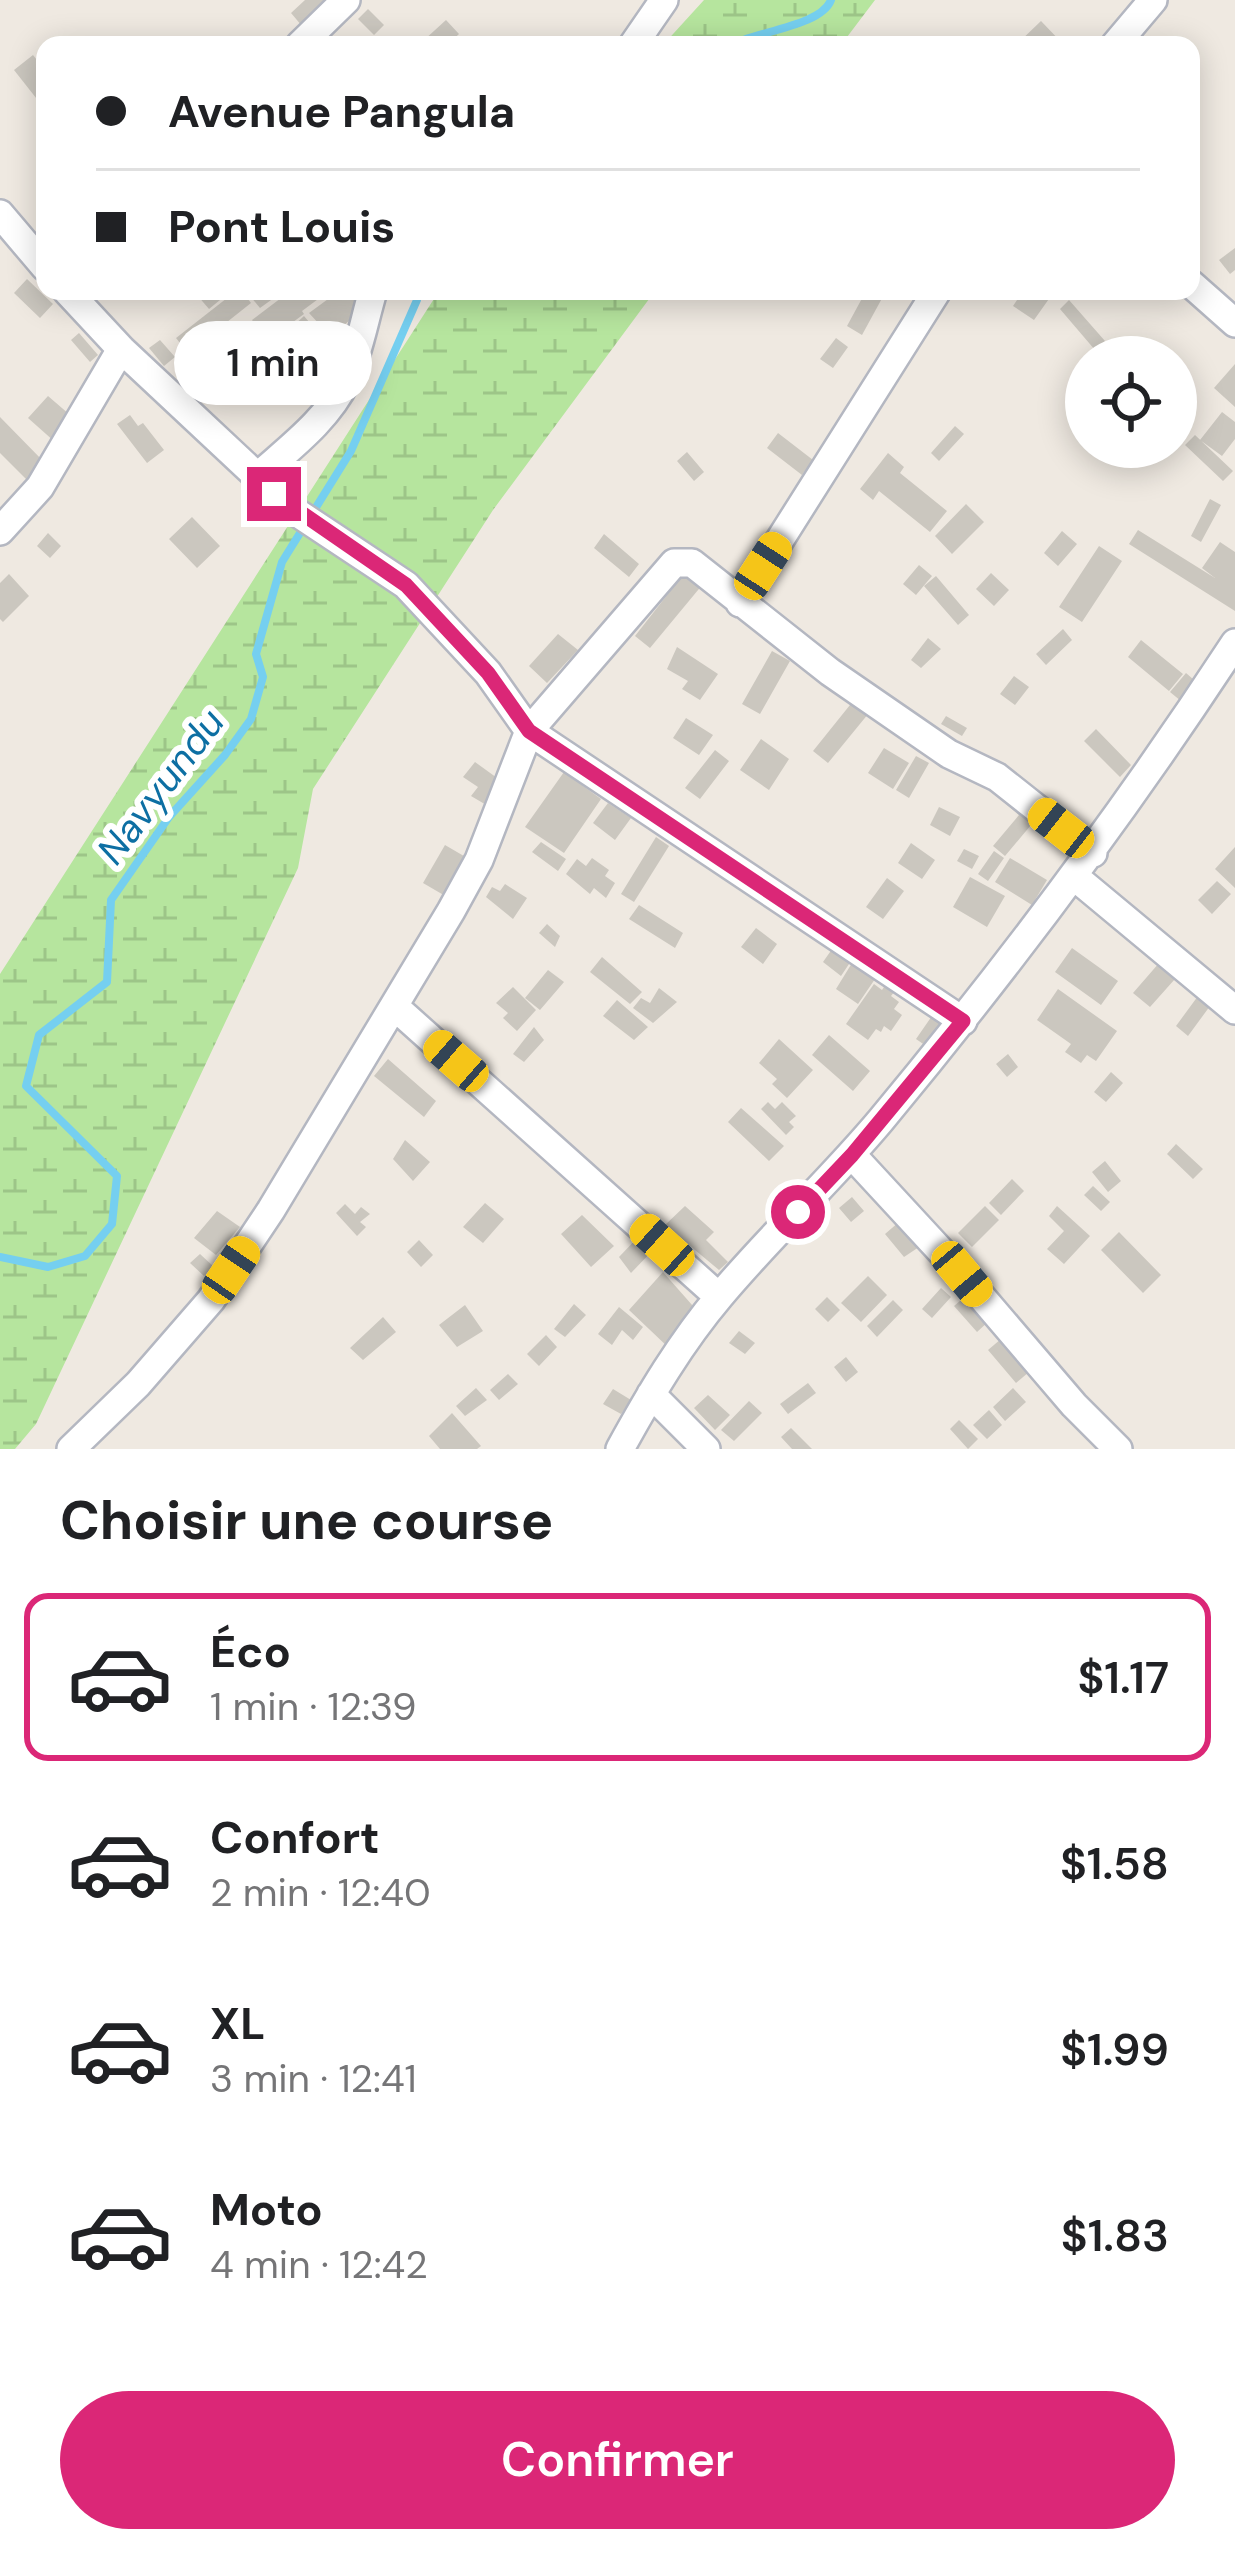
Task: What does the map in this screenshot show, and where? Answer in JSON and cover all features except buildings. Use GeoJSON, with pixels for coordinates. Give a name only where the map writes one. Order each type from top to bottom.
{"type":"FeatureCollection","features":[{"type":"Feature","properties":{"kind":"street"},"geometry":{"type":"LineString","coordinates":[[309,36],[346,0]]}},
{"type":"Feature","properties":{"kind":"street"},"geometry":{"type":"LineString","coordinates":[[639,36],[664,0]]}},
{"type":"Feature","properties":{"kind":"street"},"geometry":{"type":"LineString","coordinates":[[1123,36],[1153,0]]}},
{"type":"Feature","properties":{"kind":"street"},"geometry":{"type":"LineString","coordinates":[[0,214],[36,256]]}},
{"type":"Feature","properties":{"kind":"street"},"geometry":{"type":"LineString","coordinates":[[1200,292],[1235,322]]}},
{"type":"Feature","properties":{"kind":"street"},"geometry":{"type":"LineString","coordinates":[[76,300],[292,510],[406,585],[488,673],[529,731],[963,1021]]}},
{"type":"Feature","properties":{"kind":"street"},"geometry":{"type":"LineString","coordinates":[[256,478],[323,417],[344,385],[371,300]]}},
{"type":"Feature","properties":{"kind":"street"},"geometry":{"type":"LineString","coordinates":[[740,603],[931,300]]}},
{"type":"Feature","properties":{"kind":"street"},"geometry":{"type":"LineString","coordinates":[[0,531],[40,487],[122,349]]}},
{"type":"Feature","properties":{"kind":"street"},"geometry":{"type":"LineString","coordinates":[[70,1449],[138,1384],[211,1300],[271,1210],[479,860],[529,731],[674,563],[692,563],[830,672],[950,754],[997,777],[1094,853]]}},
{"type":"Feature","properties":{"kind":"street"},"geometry":{"type":"LineString","coordinates":[[620,1449],[651,1394],[718,1297],[852,1155],[1094,853],[1235,643]]}},
{"type":"Feature","properties":{"kind":"street"},"geometry":{"type":"LineString","coordinates":[[1075,877],[1235,1010]]}},
{"type":"Feature","properties":{"kind":"street"},"geometry":{"type":"LineString","coordinates":[[394,1006],[718,1297]]}},
{"type":"Feature","properties":{"kind":"street"},"geometry":{"type":"LineString","coordinates":[[852,1155],[1118,1449]]}},
{"type":"Feature","properties":{"kind":"street"},"geometry":{"type":"LineString","coordinates":[[651,1394],[706,1449]]}},
{"type":"Feature","properties":{"kind":"green space"},"geometry":{"type":"Polygon","coordinates":[[[704,0],[875,0],[848,36],[671,36],[704,0]]]}},
{"type":"Feature","properties":{"kind":"green space"},"geometry":{"type":"Polygon","coordinates":[[[433,300],[648,300],[493,510],[313,789],[298,868],[36,1424],[15,1449],[0,1449],[0,974],[433,300]]]}},
{"type":"Feature","properties":{"kind":"waterway","name":"Navyundu"},"geometry":{"type":"LineString","coordinates":[[755,36],[815,16],[831,0]]}},
{"type":"Feature","properties":{"kind":"waterway","name":"Navyundu"},"geometry":{"type":"LineString","coordinates":[[0,1257],[48,1267],[85,1256],[112,1224],[117,1176],[26,1086],[39,1035],[107,982],[111,900],[169,817],[251,719],[263,677],[256,654],[282,562],[351,451],[417,300]]}},
{"type":"Feature","properties":{"kind":"route"},"geometry":{"type":"LineString","coordinates":[[274,494],[406,585],[488,673],[529,731],[963,1021],[852,1155],[798,1212]]}}]}
